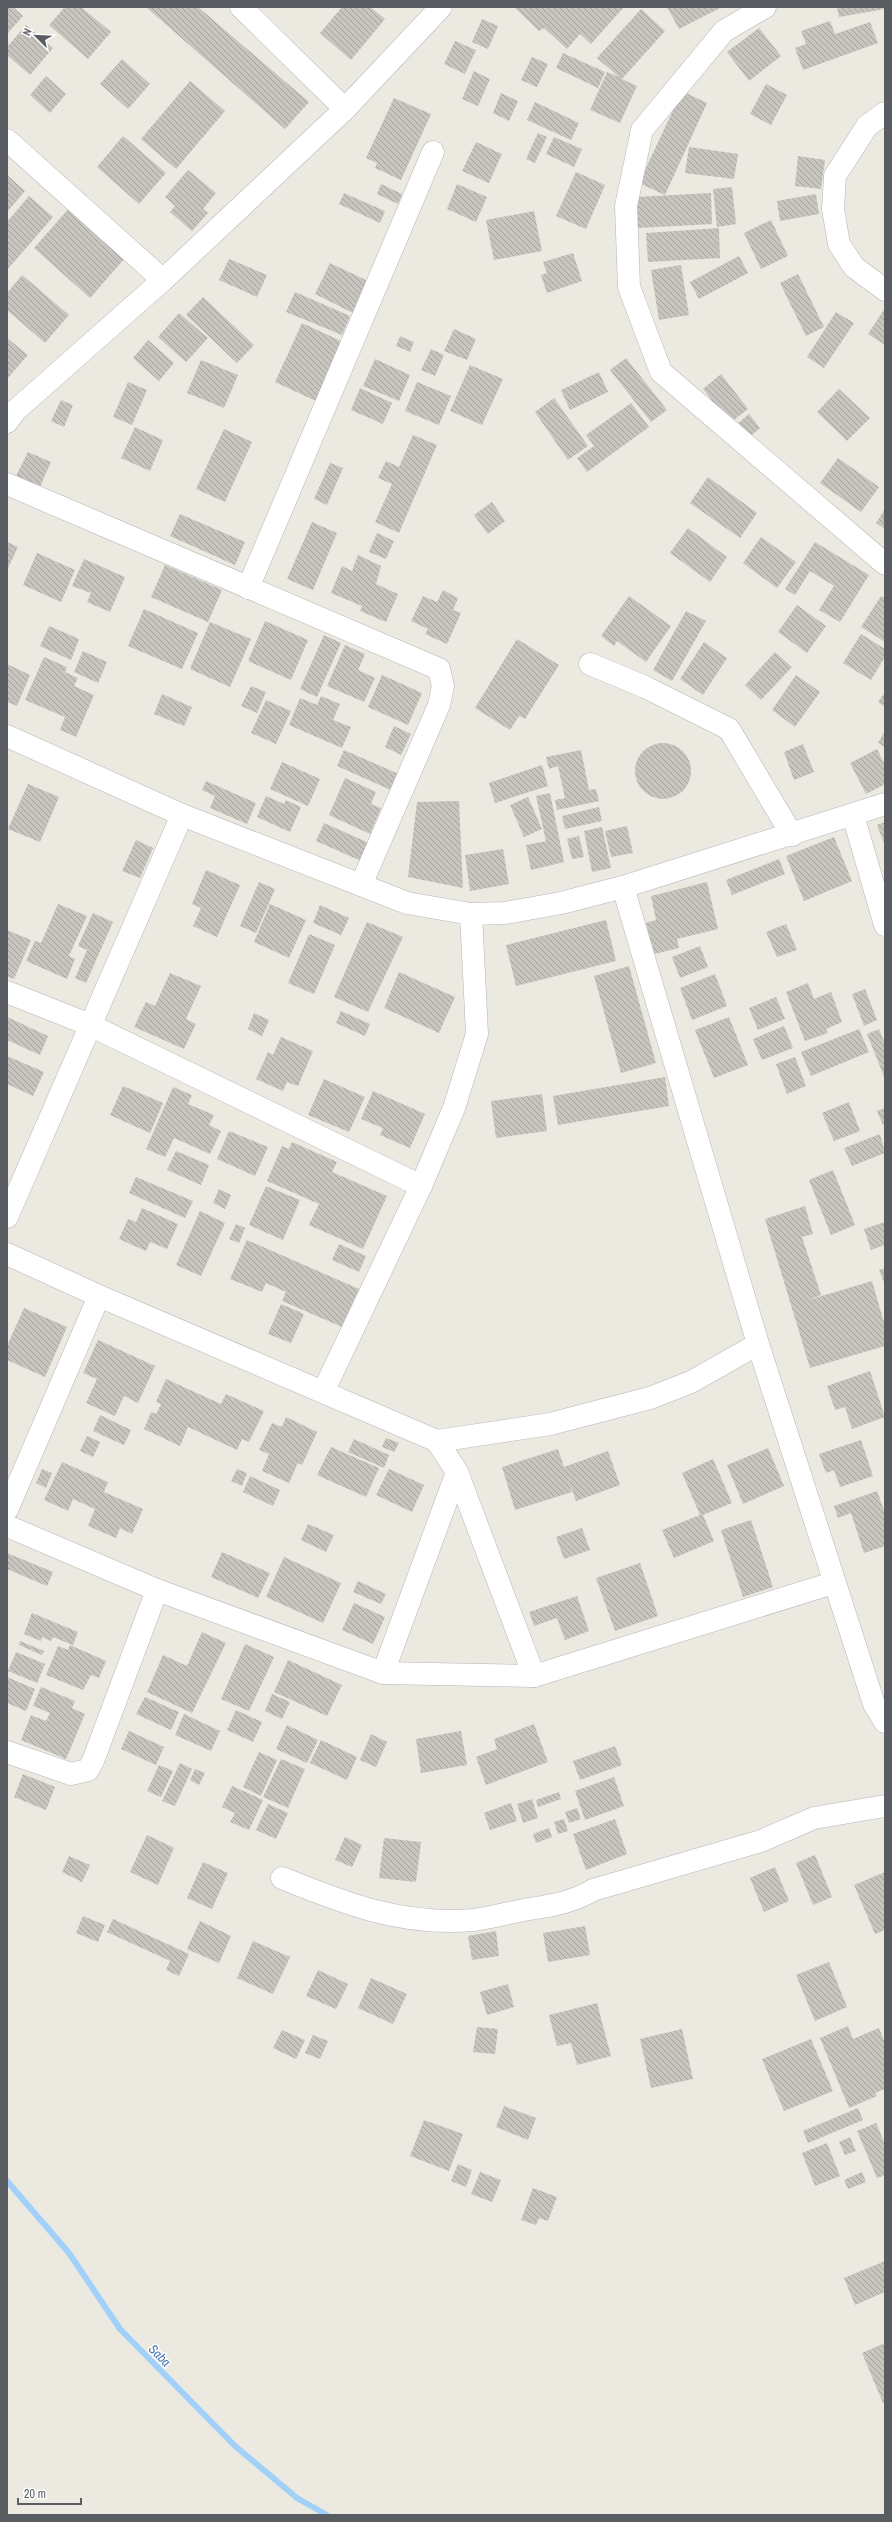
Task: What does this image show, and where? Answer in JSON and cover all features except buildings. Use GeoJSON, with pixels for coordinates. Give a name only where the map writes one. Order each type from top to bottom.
{"type":"FeatureCollection","features":[{"type":"Feature","properties":{"kind":"street"},"geometry":{"type":"LineString","coordinates":[[241,7],[345,109]]}},
{"type":"Feature","properties":{"kind":"street"},"geometry":{"type":"LineString","coordinates":[[7,422],[16,410],[162,280],[345,109],[441,7]]}},
{"type":"Feature","properties":{"kind":"street"},"geometry":{"type":"LineString","coordinates":[[765,7],[724,31],[642,130],[626,206],[629,287],[661,372],[885,564]]}},
{"type":"Feature","properties":{"kind":"street"},"geometry":{"type":"LineString","coordinates":[[885,113],[868,126],[835,176],[833,209],[839,244],[854,267],[885,290]]}},
{"type":"Feature","properties":{"kind":"street"},"geometry":{"type":"LineString","coordinates":[[7,140],[162,280]]}},
{"type":"Feature","properties":{"kind":"street"},"geometry":{"type":"LineString","coordinates":[[248,588],[433,152]]}},
{"type":"Feature","properties":{"kind":"street"},"geometry":{"type":"LineString","coordinates":[[7,484],[439,669],[443,686],[439,705],[361,885]]}},
{"type":"Feature","properties":{"kind":"street"},"geometry":{"type":"LineString","coordinates":[[590,664],[645,687],[729,729],[792,835]]}},
{"type":"Feature","properties":{"kind":"street"},"geometry":{"type":"LineString","coordinates":[[7,736],[182,815],[407,903],[471,914],[505,913],[561,903],[623,887],[792,835],[885,804]]}},
{"type":"Feature","properties":{"kind":"street"},"geometry":{"type":"LineString","coordinates":[[7,1217],[182,815]]}},
{"type":"Feature","properties":{"kind":"street"},"geometry":{"type":"LineString","coordinates":[[853,815],[885,925]]}},
{"type":"Feature","properties":{"kind":"street"},"geometry":{"type":"LineString","coordinates":[[623,887],[758,1344],[833,1583],[874,1704],[885,1722]]}},
{"type":"Feature","properties":{"kind":"street"},"geometry":{"type":"LineString","coordinates":[[323,1392],[421,1186],[454,1108],[476,1034],[471,914]]}},
{"type":"Feature","properties":{"kind":"street"},"geometry":{"type":"LineString","coordinates":[[7,992],[90,1025],[421,1186]]}},
{"type":"Feature","properties":{"kind":"street"},"geometry":{"type":"LineString","coordinates":[[7,1254],[100,1296],[437,1441],[550,1424],[605,1412],[650,1398],[691,1382],[758,1344]]}},
{"type":"Feature","properties":{"kind":"street"},"geometry":{"type":"LineString","coordinates":[[7,1510],[100,1296]]}},
{"type":"Feature","properties":{"kind":"street"},"geometry":{"type":"LineString","coordinates":[[437,1441],[457,1472],[534,1676]]}},
{"type":"Feature","properties":{"kind":"street"},"geometry":{"type":"LineString","coordinates":[[384,1673],[457,1472]]}},
{"type":"Feature","properties":{"kind":"street"},"geometry":{"type":"LineString","coordinates":[[7,1526],[157,1590],[384,1673],[534,1676],[833,1583]]}},
{"type":"Feature","properties":{"kind":"street"},"geometry":{"type":"LineString","coordinates":[[7,1752],[71,1774],[88,1770],[93,1761],[157,1590]]}},
{"type":"Feature","properties":{"kind":"street"},"geometry":{"type":"LineString","coordinates":[[282,1878],[345,1904],[392,1917],[438,1921],[474,1920],[572,1901],[593,1890],[761,1841],[814,1818],[885,1806]]}},
{"type":"Feature","properties":{"kind":"waterway","name":"Saba"},"geometry":{"type":"LineString","coordinates":[[7,2181],[69,2253],[120,2329],[235,2446],[297,2498],[327,2515]]}}]}
